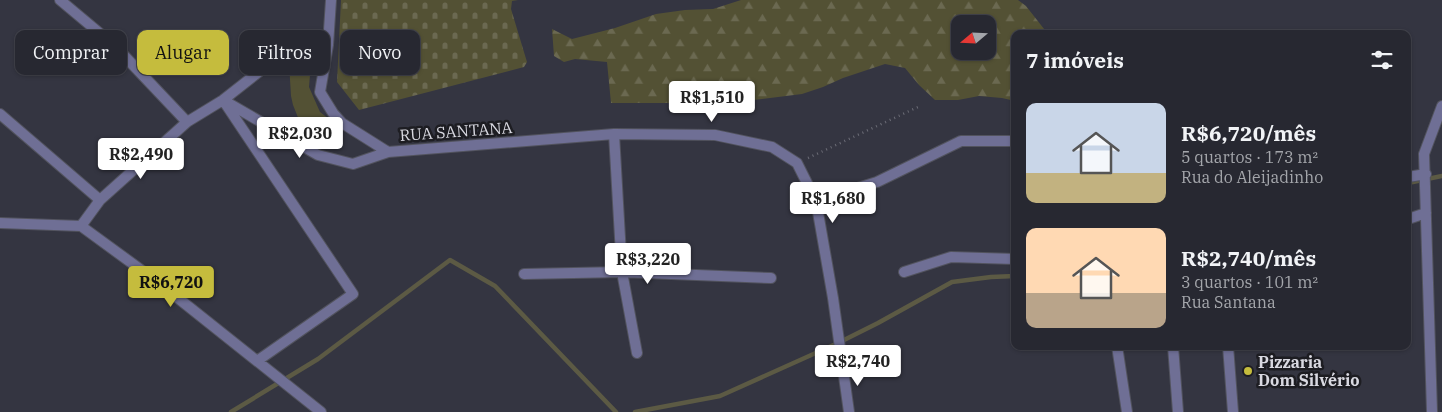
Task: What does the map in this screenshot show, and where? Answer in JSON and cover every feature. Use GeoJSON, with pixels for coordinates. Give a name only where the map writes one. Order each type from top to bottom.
{"type":"FeatureCollection","features":[{"type":"Feature","properties":{"kind":"street"},"geometry":{"type":"LineString","coordinates":[[60,0],[115,46],[187,122]]}},
{"type":"Feature","properties":{"kind":"street"},"geometry":{"type":"LineString","coordinates":[[329,30],[331,0]]}},
{"type":"Feature","properties":{"kind":"street"},"geometry":{"type":"LineString","coordinates":[[81,226],[100,200],[187,122],[223,100],[255,75]]}},
{"type":"Feature","properties":{"kind":"street"},"geometry":{"type":"LineString","coordinates":[[323,75],[320,92],[333,114],[342,123],[388,152]]}},
{"type":"Feature","properties":{"kind":"street"},"geometry":{"type":"LineString","coordinates":[[223,100],[353,294],[257,360]]}},
{"type":"Feature","properties":{"kind":"street","name":"RUA SANTANA"},"geometry":{"type":"LineString","coordinates":[[223,100],[318,156],[354,164],[388,152],[614,134],[715,135],[772,147],[797,162]]}},
{"type":"Feature","properties":{"kind":"street"},"geometry":{"type":"LineString","coordinates":[[1432,412],[1427,195],[1424,154],[1442,106]]}},
{"type":"Feature","properties":{"kind":"street"},"geometry":{"type":"LineString","coordinates":[[0,114],[100,200]]}},
{"type":"Feature","properties":{"kind":"street"},"geometry":{"type":"LineString","coordinates":[[614,134],[622,272],[638,353]]}},
{"type":"Feature","properties":{"kind":"street"},"geometry":{"type":"LineString","coordinates":[[816,201],[877,182],[961,141],[1011,142]]}},
{"type":"Feature","properties":{"kind":"street"},"geometry":{"type":"LineString","coordinates":[[797,162],[816,201],[833,298],[849,412]]}},
{"type":"Feature","properties":{"kind":"street"},"geometry":{"type":"LineString","coordinates":[[1411,176],[1426,174]]}},
{"type":"Feature","properties":{"kind":"street"},"geometry":{"type":"LineString","coordinates":[[1411,218],[1426,213]]}},
{"type":"Feature","properties":{"kind":"street"},"geometry":{"type":"LineString","coordinates":[[0,223],[81,226],[159,283],[321,412]]}},
{"type":"Feature","properties":{"kind":"street"},"geometry":{"type":"LineString","coordinates":[[904,272],[951,257],[1011,260]]}},
{"type":"Feature","properties":{"kind":"street"},"geometry":{"type":"LineString","coordinates":[[524,274],[622,272],[772,278]]}},
{"type":"Feature","properties":{"kind":"street"},"geometry":{"type":"LineString","coordinates":[[1117,350],[1127,412]]}},
{"type":"Feature","properties":{"kind":"street"},"geometry":{"type":"LineString","coordinates":[[1173,350],[1178,412]]}},
{"type":"Feature","properties":{"kind":"street"},"geometry":{"type":"LineString","coordinates":[[1228,350],[1233,412]]}},
{"type":"Feature","properties":{"kind":"path"},"geometry":{"type":"LineString","coordinates":[[797,162],[918,107]]}},
{"type":"Feature","properties":{"kind":"green space"},"geometry":{"type":"Polygon","coordinates":[[[341,0],[518,0],[512,1],[511,9],[527,62],[524,67],[359,110],[337,82],[341,0]]]}},
{"type":"Feature","properties":{"kind":"green space"},"geometry":{"type":"Polygon","coordinates":[[[741,0],[1018,0],[1026,6],[1045,30],[1011,30],[1011,100],[979,96],[958,100],[935,100],[905,68],[885,64],[802,94],[738,102],[611,103],[607,62],[575,59],[564,62],[554,56],[552,29],[572,39],[615,28],[656,14],[713,9],[741,0]]]}},
{"type":"Feature","properties":{"kind":"green space"},"geometry":{"type":"Polygon","coordinates":[[[290,75],[310,75],[309,87],[320,112],[329,119],[333,128],[326,133],[299,120],[291,96],[290,75]]]}},
{"type":"Feature","properties":{"kind":"waterway"},"geometry":{"type":"LineString","coordinates":[[1411,182],[1442,176]]}},
{"type":"Feature","properties":{"kind":"waterway"},"geometry":{"type":"LineString","coordinates":[[231,412],[318,359],[450,260],[495,286],[616,412]]}},
{"type":"Feature","properties":{"kind":"waterway"},"geometry":{"type":"LineString","coordinates":[[635,412],[720,396],[838,343],[952,282],[1011,276]]}},
{"type":"Feature","properties":{"kind":"place","name":"Pizzaria Dom Silvério"},"geometry":{"type":"Point","coordinates":[1248,371]}}]}
